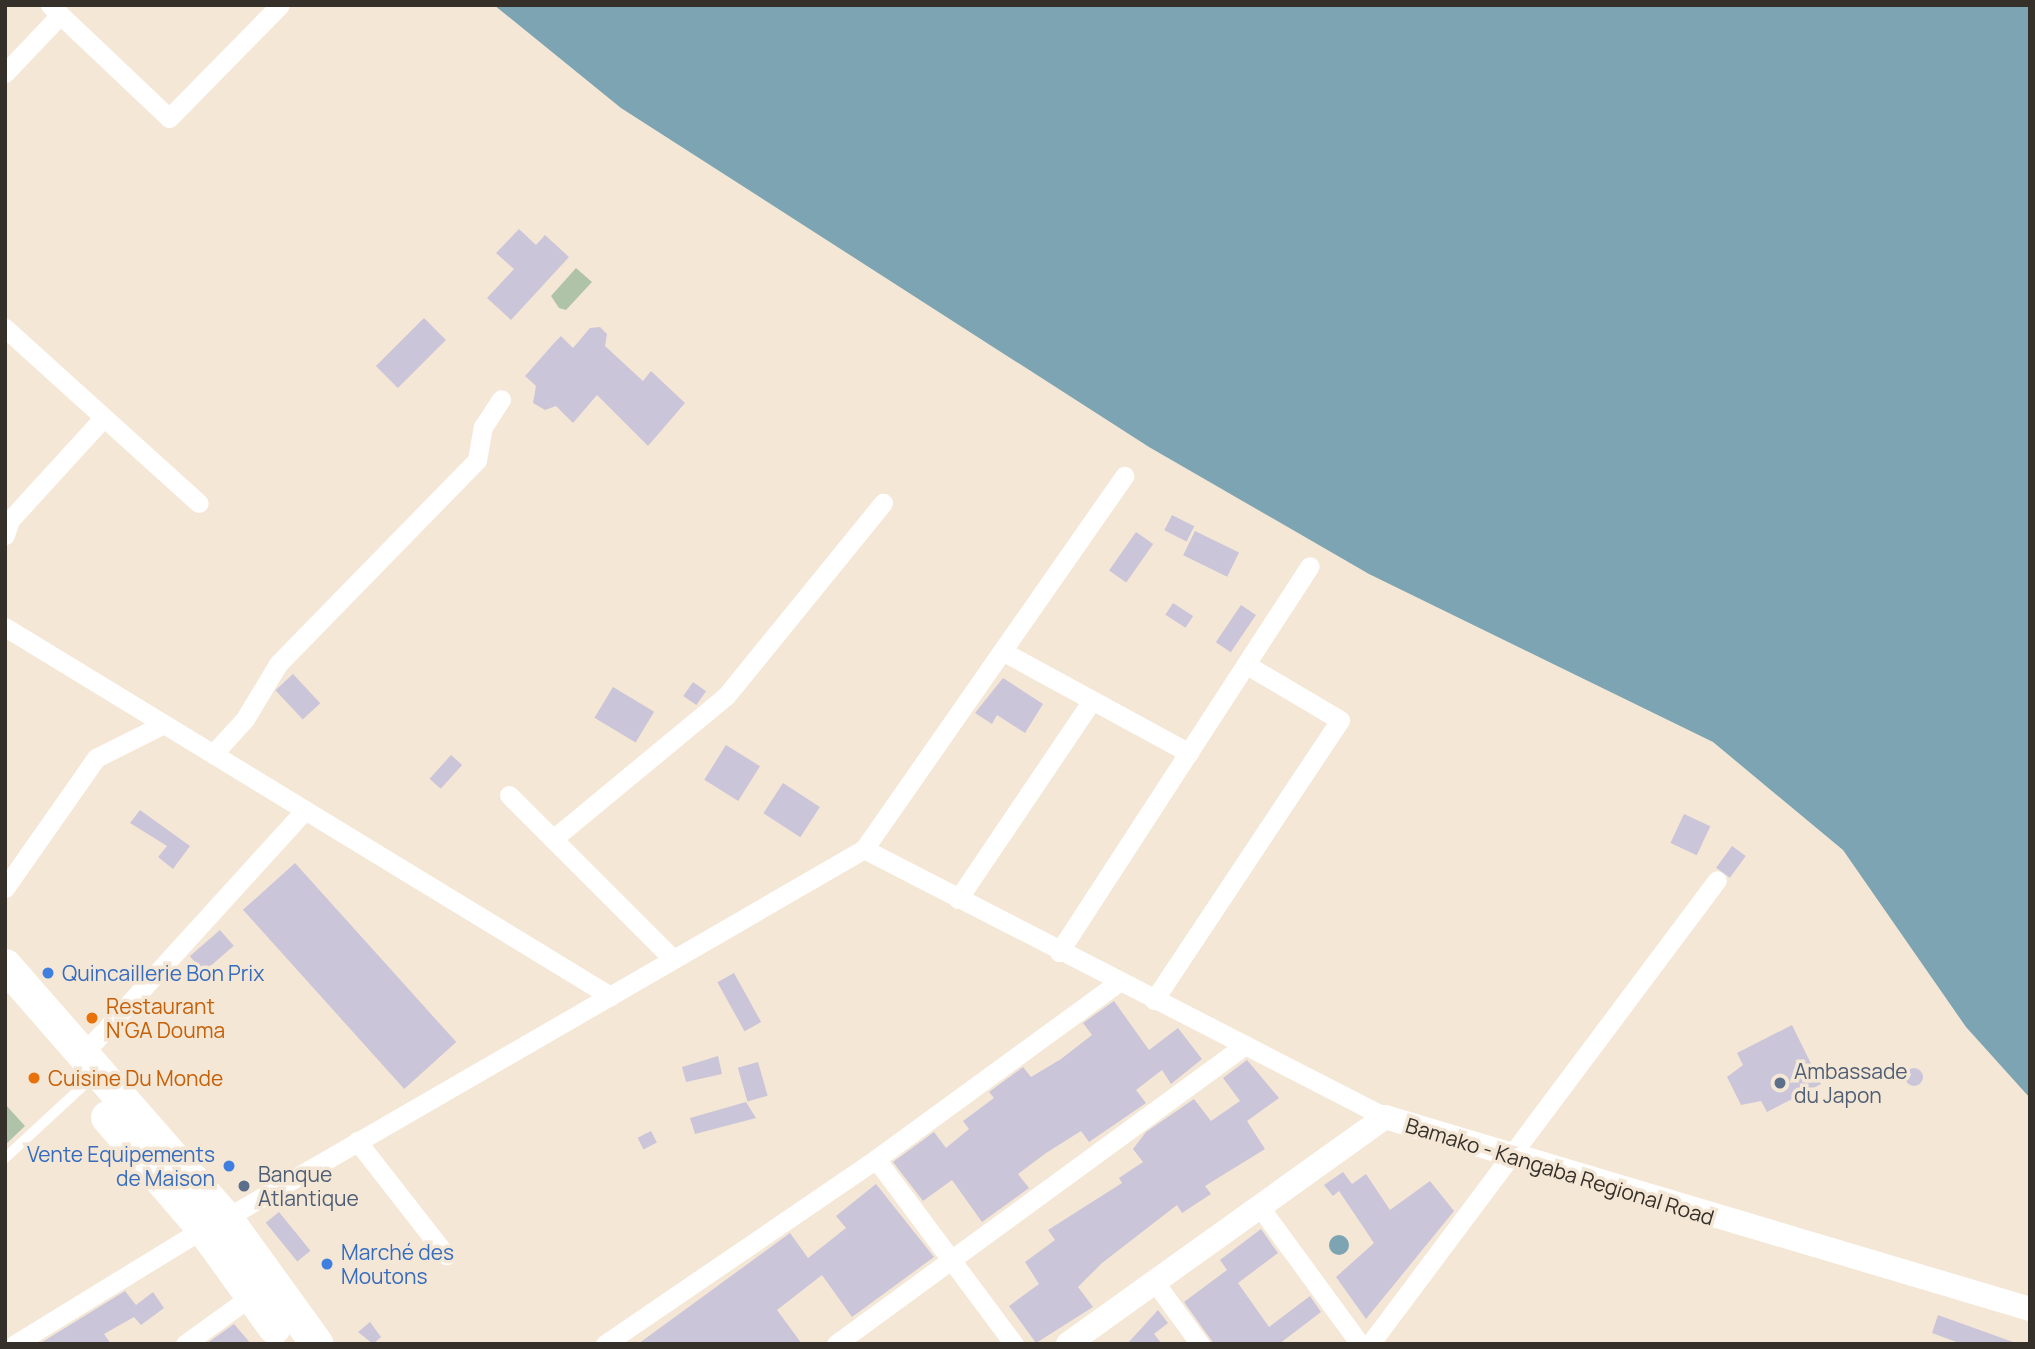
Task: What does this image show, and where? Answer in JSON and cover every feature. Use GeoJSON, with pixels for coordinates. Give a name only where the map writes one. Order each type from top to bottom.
{"type":"FeatureCollection","features":[{"type":"Feature","properties":{"kind":"highway"},"geometry":{"type":"LineString","coordinates":[[5,965],[83,1054],[215,1223],[317,1344]]}},
{"type":"Feature","properties":{"kind":"highway"},"geometry":{"type":"LineString","coordinates":[[5,999],[82,1087],[215,1223],[250,1297],[288,1344]]}},
{"type":"Feature","properties":{"kind":"street"},"geometry":{"type":"LineString","coordinates":[[5,73],[55,10],[169,118],[280,5]]}},
{"type":"Feature","properties":{"kind":"street"},"geometry":{"type":"LineString","coordinates":[[5,328],[199,503]]}},
{"type":"Feature","properties":{"kind":"street"},"geometry":{"type":"LineString","coordinates":[[213,754],[245,719],[278,664],[477,460],[483,427],[501,400]]}},
{"type":"Feature","properties":{"kind":"street"},"geometry":{"type":"LineString","coordinates":[[7,524],[103,418]]}},
{"type":"Feature","properties":{"kind":"street"},"geometry":{"type":"LineString","coordinates":[[15,1344],[215,1223],[864,849],[1124,475]]}},
{"type":"Feature","properties":{"kind":"street"},"geometry":{"type":"LineString","coordinates":[[553,839],[726,696],[883,503]]}},
{"type":"Feature","properties":{"kind":"street"},"geometry":{"type":"LineString","coordinates":[[1059,952],[1310,566]]}},
{"type":"Feature","properties":{"kind":"street"},"geometry":{"type":"LineString","coordinates":[[5,627],[610,996]]}},
{"type":"Feature","properties":{"kind":"street"},"geometry":{"type":"LineString","coordinates":[[1002,651],[1189,753]]}},
{"type":"Feature","properties":{"kind":"street"},"geometry":{"type":"LineString","coordinates":[[1154,1000],[1339,720],[1247,664]]}},
{"type":"Feature","properties":{"kind":"street"},"geometry":{"type":"LineString","coordinates":[[958,899],[1092,700]]}},
{"type":"Feature","properties":{"kind":"street"},"geometry":{"type":"LineString","coordinates":[[5,888],[96,758],[164,724]]}},
{"type":"Feature","properties":{"kind":"street"},"geometry":{"type":"LineString","coordinates":[[509,795],[673,959]]}},
{"type":"Feature","properties":{"kind":"street"},"geometry":{"type":"LineString","coordinates":[[83,1054],[305,810]]}},
{"type":"Feature","properties":{"kind":"street"},"geometry":{"type":"LineString","coordinates":[[864,849],[1118,983],[1385,1117]]}},
{"type":"Feature","properties":{"kind":"street"},"geometry":{"type":"LineString","coordinates":[[1370,1344],[1717,880]]}},
{"type":"Feature","properties":{"kind":"street"},"geometry":{"type":"LineString","coordinates":[[605,1344],[876,1159],[1118,983]]}},
{"type":"Feature","properties":{"kind":"street"},"geometry":{"type":"LineString","coordinates":[[836,1344],[1245,1045]]}},
{"type":"Feature","properties":{"kind":"street","name":"Bamako - Kangaba Regional Road"},"geometry":{"type":"LineString","coordinates":[[1068,1344],[1385,1117],[1508,1159],[2030,1309]]}},
{"type":"Feature","properties":{"kind":"street"},"geometry":{"type":"LineString","coordinates":[[357,1142],[446,1255]]}},
{"type":"Feature","properties":{"kind":"street"},"geometry":{"type":"LineString","coordinates":[[876,1159],[1014,1344]]}},
{"type":"Feature","properties":{"kind":"street"},"geometry":{"type":"LineString","coordinates":[[1259,1206],[1360,1344]]}},
{"type":"Feature","properties":{"kind":"street"},"geometry":{"type":"LineString","coordinates":[[1154,1281],[1200,1344]]}},
{"type":"Feature","properties":{"kind":"street"},"geometry":{"type":"LineString","coordinates":[[185,1344],[250,1297]]}},
{"type":"Feature","properties":{"kind":"lane"},"geometry":{"type":"LineString","coordinates":[[5,1158],[82,1087]]}},
{"type":"Feature","properties":{"kind":"green space"},"geometry":{"type":"Polygon","coordinates":[[[576,268],[592,282],[566,310],[559,308],[551,296],[576,268]]]}},
{"type":"Feature","properties":{"kind":"green space"},"geometry":{"type":"Polygon","coordinates":[[[5,1104],[25,1126],[5,1145],[5,1104]]]}},
{"type":"Feature","properties":{"kind":"water"},"geometry":{"type":"Polygon","coordinates":[[[494,5],[2030,5],[2030,1098],[1966,1027],[1843,850],[1713,742],[1369,574],[1149,447],[621,108],[494,5]]]}},
{"type":"Feature","properties":{"kind":"water"},"geometry":{"type":"Polygon","coordinates":[[[1339,1235],[1346,1238],[1349,1245],[1346,1252],[1339,1255],[1332,1252],[1329,1245],[1332,1238],[1339,1235]]]}},
{"type":"Feature","properties":{"kind":"building"},"geometry":{"type":"Polygon","coordinates":[[[519,229],[536,245],[545,235],[569,257],[511,320],[487,298],[514,269],[496,253],[519,229]]]}},
{"type":"Feature","properties":{"kind":"building"},"geometry":{"type":"Polygon","coordinates":[[[424,318],[446,340],[398,388],[376,366],[424,318]]]}},
{"type":"Feature","properties":{"kind":"building"},"geometry":{"type":"Polygon","coordinates":[[[600,327],[607,334],[605,346],[643,381],[651,371],[685,403],[648,446],[597,395],[573,423],[556,406],[545,410],[533,403],[536,386],[525,376],[561,336],[573,348],[590,328],[600,327]]]}},
{"type":"Feature","properties":{"kind":"building"},"geometry":{"type":"Polygon","coordinates":[[[1172,515],[1194,526],[1187,541],[1164,530],[1172,515]]]}},
{"type":"Feature","properties":{"kind":"building"},"geometry":{"type":"Polygon","coordinates":[[[1195,531],[1239,552],[1227,577],[1183,555],[1195,531]]]}},
{"type":"Feature","properties":{"kind":"building"},"geometry":{"type":"Polygon","coordinates":[[[1136,532],[1153,544],[1126,583],[1109,571],[1136,532]]]}},
{"type":"Feature","properties":{"kind":"building"},"geometry":{"type":"Polygon","coordinates":[[[1173,603],[1193,616],[1186,628],[1165,615],[1173,603]]]}},
{"type":"Feature","properties":{"kind":"building"},"geometry":{"type":"Polygon","coordinates":[[[1241,605],[1256,615],[1231,652],[1216,642],[1241,605]]]}},
{"type":"Feature","properties":{"kind":"building"},"geometry":{"type":"Polygon","coordinates":[[[293,674],[320,703],[303,720],[275,690],[293,674]]]}},
{"type":"Feature","properties":{"kind":"building"},"geometry":{"type":"Polygon","coordinates":[[[1003,678],[1043,704],[1025,733],[997,715],[992,724],[975,713],[1003,678]]]}},
{"type":"Feature","properties":{"kind":"building"},"geometry":{"type":"Polygon","coordinates":[[[693,682],[706,691],[696,705],[683,696],[693,682]]]}},
{"type":"Feature","properties":{"kind":"building"},"geometry":{"type":"Polygon","coordinates":[[[613,687],[654,712],[636,743],[594,718],[613,687]]]}},
{"type":"Feature","properties":{"kind":"building"},"geometry":{"type":"Polygon","coordinates":[[[726,745],[760,766],[738,801],[704,780],[726,745]]]}},
{"type":"Feature","properties":{"kind":"building"},"geometry":{"type":"Polygon","coordinates":[[[451,755],[462,765],[441,789],[430,779],[451,755]]]}},
{"type":"Feature","properties":{"kind":"building"},"geometry":{"type":"Polygon","coordinates":[[[783,783],[820,807],[800,837],[763,813],[783,783]]]}},
{"type":"Feature","properties":{"kind":"building"},"geometry":{"type":"Polygon","coordinates":[[[140,810],[190,846],[173,869],[158,857],[167,846],[130,823],[140,810]]]}},
{"type":"Feature","properties":{"kind":"building"},"geometry":{"type":"Polygon","coordinates":[[[1684,814],[1710,826],[1697,855],[1670,843],[1684,814]]]}},
{"type":"Feature","properties":{"kind":"building"},"geometry":{"type":"Polygon","coordinates":[[[1732,846],[1746,856],[1730,878],[1716,868],[1732,846]]]}},
{"type":"Feature","properties":{"kind":"building"},"geometry":{"type":"Polygon","coordinates":[[[295,863],[456,1042],[404,1089],[243,910],[295,863]]]}},
{"type":"Feature","properties":{"kind":"building"},"geometry":{"type":"Polygon","coordinates":[[[220,930],[234,946],[204,972],[190,956],[220,930]]]}},
{"type":"Feature","properties":{"kind":"building"},"geometry":{"type":"Polygon","coordinates":[[[734,973],[761,1022],[745,1031],[717,982],[734,973]]]}},
{"type":"Feature","properties":{"kind":"building"},"geometry":{"type":"Polygon","coordinates":[[[1114,1001],[1149,1050],[1178,1028],[1202,1059],[1171,1084],[1162,1070],[1136,1090],[1146,1103],[1089,1142],[1081,1131],[1046,1153],[1018,1174],[1029,1188],[982,1222],[952,1180],[923,1201],[893,1162],[934,1132],[946,1148],[969,1129],[963,1121],[994,1098],[989,1092],[1023,1067],[1031,1077],[1061,1059],[1092,1035],[1083,1023],[1114,1001]]]}},
{"type":"Feature","properties":{"kind":"building"},"geometry":{"type":"Polygon","coordinates":[[[1792,1025],[1821,1084],[1767,1112],[1761,1101],[1741,1105],[1727,1077],[1743,1065],[1737,1053],[1792,1025]]]}},
{"type":"Feature","properties":{"kind":"building"},"geometry":{"type":"Polygon","coordinates":[[[718,1056],[722,1074],[686,1082],[682,1067],[718,1056]]]}},
{"type":"Feature","properties":{"kind":"building"},"geometry":{"type":"Polygon","coordinates":[[[1247,1060],[1279,1098],[1247,1121],[1265,1149],[1205,1186],[1211,1194],[1182,1213],[1177,1205],[1102,1263],[1078,1287],[1093,1307],[1036,1343],[1009,1306],[1039,1284],[1025,1262],[1055,1240],[1048,1230],[1122,1183],[1119,1178],[1143,1162],[1133,1149],[1146,1132],[1194,1099],[1211,1121],[1240,1101],[1223,1078],[1247,1060]]]}},
{"type":"Feature","properties":{"kind":"building"},"geometry":{"type":"Polygon","coordinates":[[[758,1062],[768,1096],[747,1101],[738,1068],[758,1062]]]}},
{"type":"Feature","properties":{"kind":"building"},"geometry":{"type":"Polygon","coordinates":[[[1914,1068],[1922,1073],[1923,1077],[1918,1085],[1914,1086],[1906,1081],[1905,1077],[1910,1069],[1914,1068]]]}},
{"type":"Feature","properties":{"kind":"building"},"geometry":{"type":"Polygon","coordinates":[[[746,1102],[756,1118],[695,1134],[690,1118],[746,1102]]]}},
{"type":"Feature","properties":{"kind":"building"},"geometry":{"type":"Polygon","coordinates":[[[651,1131],[657,1143],[644,1149],[638,1138],[651,1131]]]}},
{"type":"Feature","properties":{"kind":"building"},"geometry":{"type":"Polygon","coordinates":[[[1343,1172],[1352,1184],[1366,1174],[1390,1210],[1430,1181],[1454,1211],[1366,1319],[1336,1277],[1374,1243],[1339,1191],[1333,1196],[1324,1185],[1343,1172]]]}},
{"type":"Feature","properties":{"kind":"building"},"geometry":{"type":"Polygon","coordinates":[[[876,1184],[934,1257],[852,1317],[822,1275],[777,1310],[802,1344],[638,1344],[790,1233],[808,1258],[846,1228],[836,1216],[876,1184]]]}},
{"type":"Feature","properties":{"kind":"building"},"geometry":{"type":"Polygon","coordinates":[[[279,1212],[310,1251],[297,1262],[266,1223],[279,1212]]]}},
{"type":"Feature","properties":{"kind":"building"},"geometry":{"type":"Polygon","coordinates":[[[1261,1229],[1278,1253],[1238,1283],[1269,1327],[1310,1296],[1321,1312],[1279,1344],[1214,1344],[1184,1302],[1227,1270],[1220,1260],[1261,1229]]]}},
{"type":"Feature","properties":{"kind":"building"},"geometry":{"type":"Polygon","coordinates":[[[125,1291],[136,1305],[153,1292],[164,1308],[141,1325],[134,1317],[104,1334],[111,1344],[39,1344],[125,1291]]]}},
{"type":"Feature","properties":{"kind":"building"},"geometry":{"type":"Polygon","coordinates":[[[1158,1310],[1168,1323],[1154,1334],[1162,1344],[1127,1344],[1158,1310]]]}},
{"type":"Feature","properties":{"kind":"building"},"geometry":{"type":"Polygon","coordinates":[[[1938,1315],[2013,1344],[1962,1344],[1932,1333],[1938,1315]]]}},
{"type":"Feature","properties":{"kind":"building"},"geometry":{"type":"Polygon","coordinates":[[[370,1322],[381,1337],[373,1344],[358,1332],[370,1322]]]}},
{"type":"Feature","properties":{"kind":"building"},"geometry":{"type":"Polygon","coordinates":[[[234,1324],[251,1344],[206,1344],[234,1324]]]}},
{"type":"Feature","properties":{"kind":"place","name":"Quincaillerie Bon Prix"},"geometry":{"type":"Point","coordinates":[48,973]}},
{"type":"Feature","properties":{"kind":"place","name":"Restaurant N'GA Douma"},"geometry":{"type":"Point","coordinates":[92,1018]}},
{"type":"Feature","properties":{"kind":"place","name":"Cuisine Du Monde"},"geometry":{"type":"Point","coordinates":[34,1078]}},
{"type":"Feature","properties":{"kind":"place","name":"Ambassade du Japon"},"geometry":{"type":"Point","coordinates":[1780,1083]}},
{"type":"Feature","properties":{"kind":"place","name":"Vente Equipements de Maison"},"geometry":{"type":"Point","coordinates":[229,1166]}},
{"type":"Feature","properties":{"kind":"place","name":"Banque Atlantique"},"geometry":{"type":"Point","coordinates":[244,1186]}},
{"type":"Feature","properties":{"kind":"place","name":"Marché des Moutons"},"geometry":{"type":"Point","coordinates":[327,1264]}}]}
